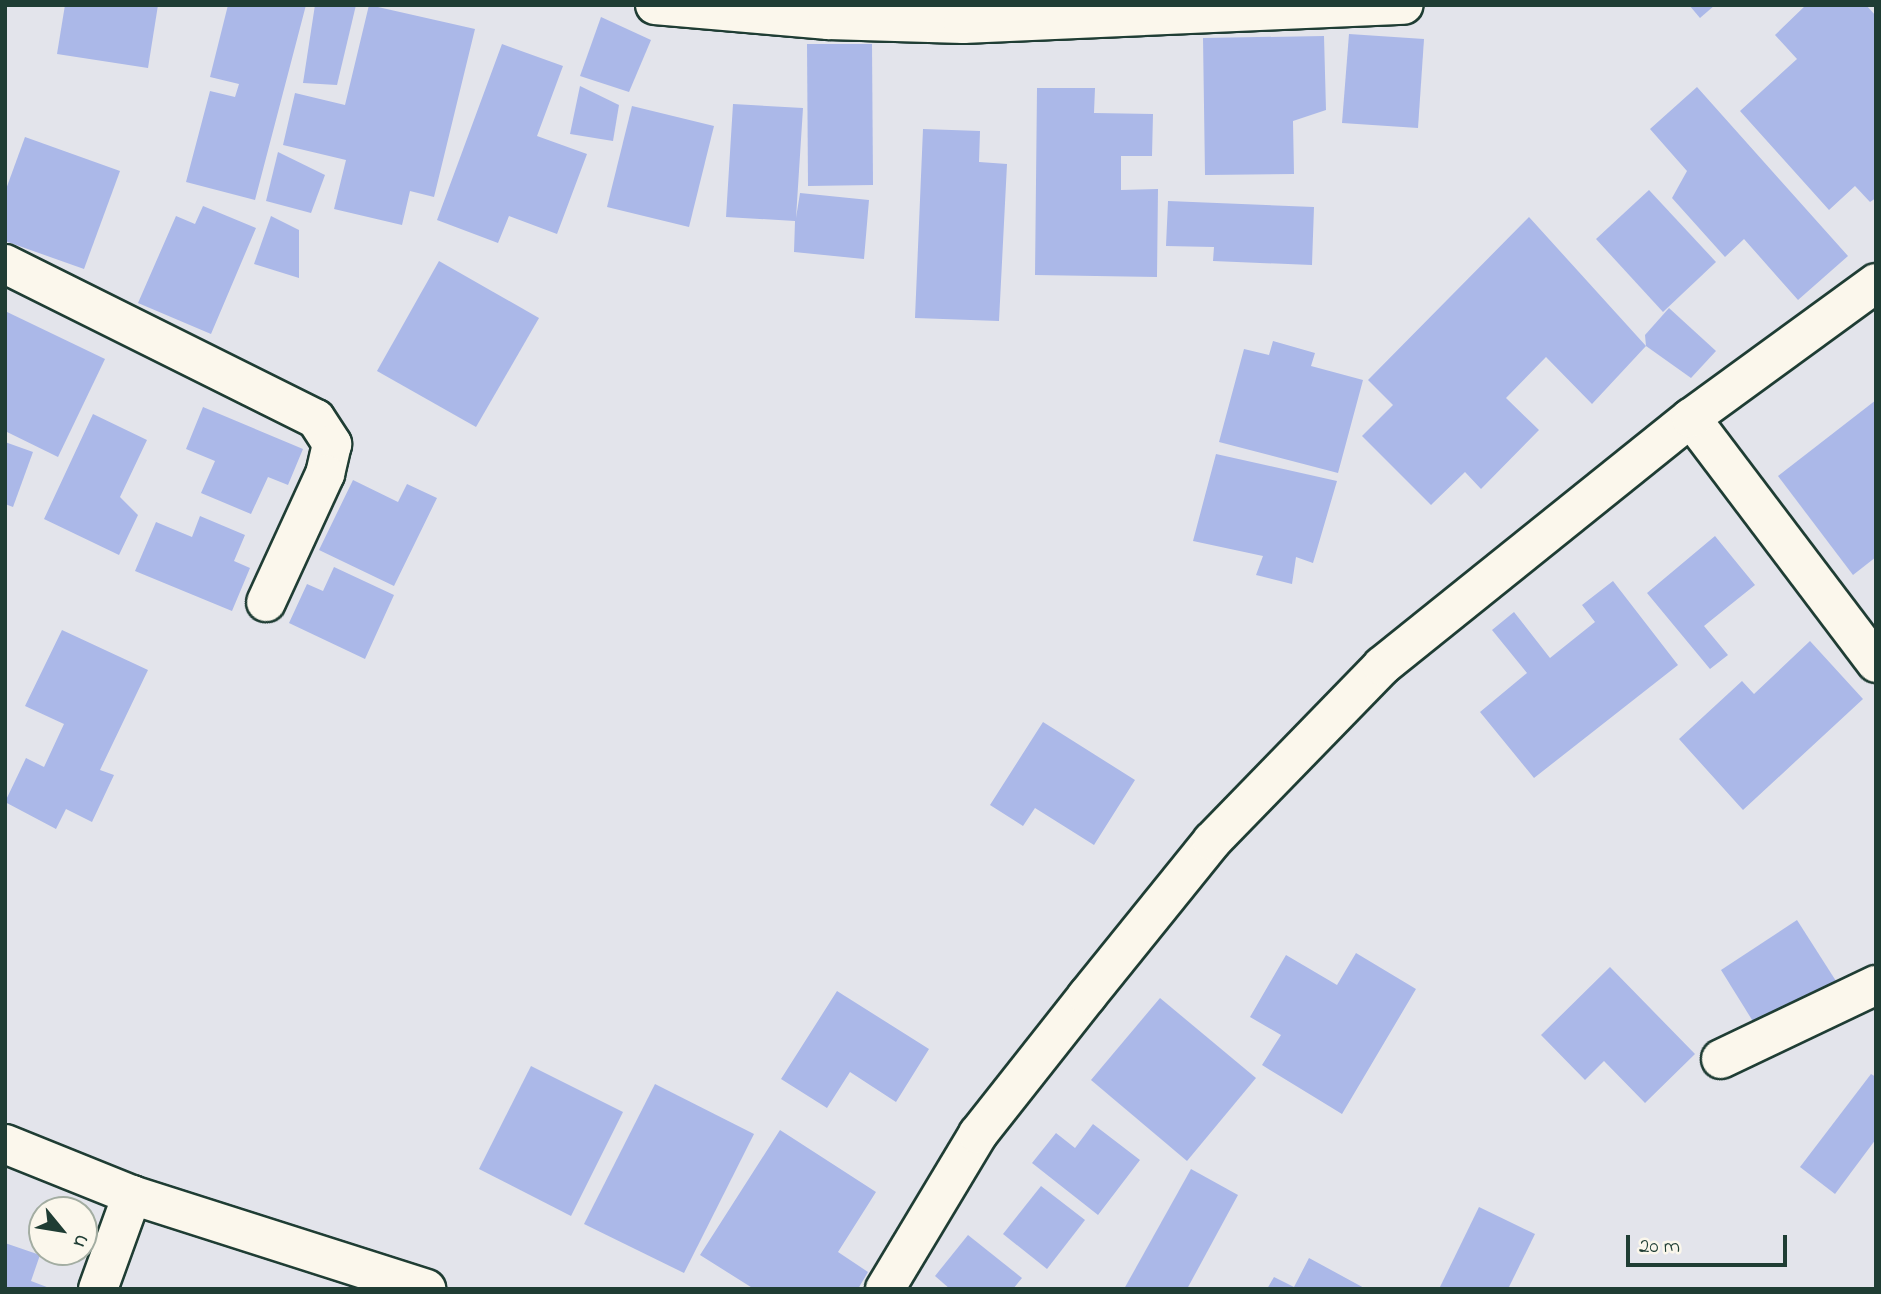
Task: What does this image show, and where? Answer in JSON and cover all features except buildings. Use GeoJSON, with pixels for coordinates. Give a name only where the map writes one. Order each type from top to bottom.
{"type":"FeatureCollection","features":[{"type":"Feature","properties":{"kind":"street"},"geometry":{"type":"LineString","coordinates":[[655,5],[828,20],[963,24],[1404,5]]}},
{"type":"Feature","properties":{"kind":"street"},"geometry":{"type":"LineString","coordinates":[[5,264],[316,419],[332,444],[325,474],[265,601]]}},
{"type":"Feature","properties":{"kind":"street"},"geometry":{"type":"LineString","coordinates":[[884,1289],[978,1134],[1212,841],[1382,666],[1691,418],[1876,283]]}},
{"type":"Feature","properties":{"kind":"street"},"geometry":{"type":"LineString","coordinates":[[1691,418],[1876,663]]}},
{"type":"Feature","properties":{"kind":"street"},"geometry":{"type":"LineString","coordinates":[[1721,1059],[1876,985]]}},
{"type":"Feature","properties":{"kind":"street"},"geometry":{"type":"LineString","coordinates":[[5,1144],[132,1195],[425,1289]]}},
{"type":"Feature","properties":{"kind":"street"},"geometry":{"type":"LineString","coordinates":[[98,1289],[132,1195]]}}]}
